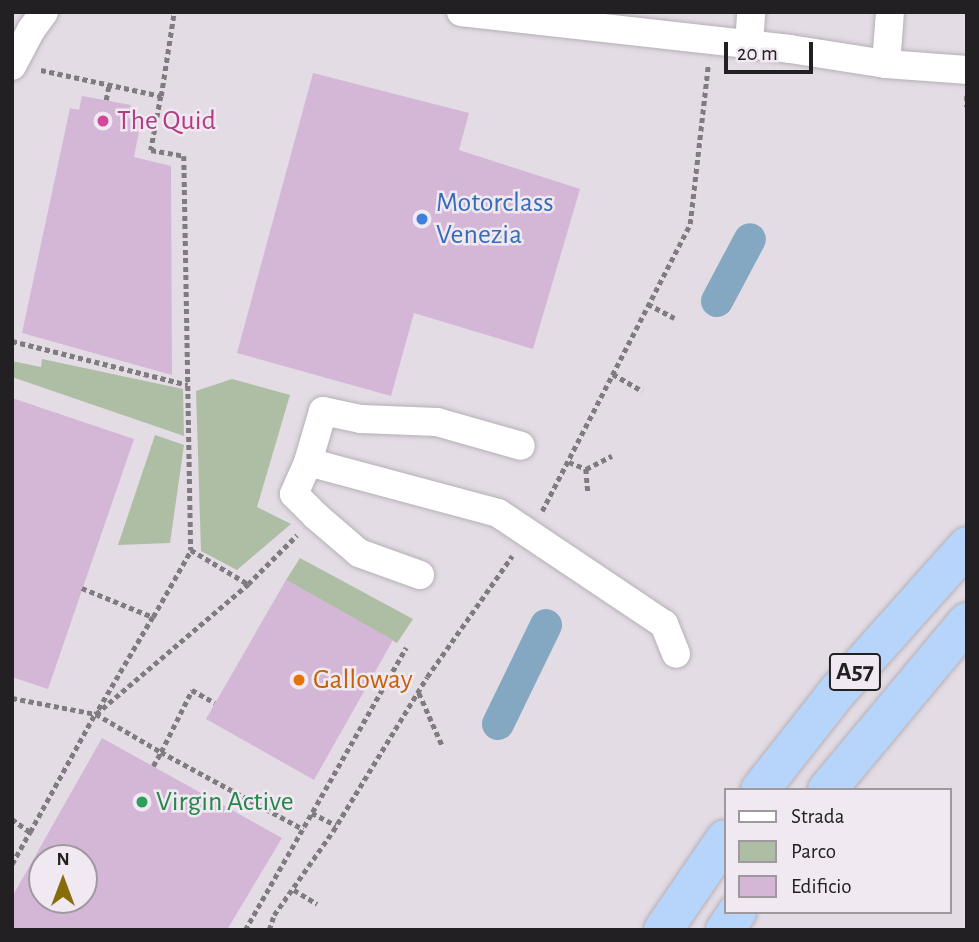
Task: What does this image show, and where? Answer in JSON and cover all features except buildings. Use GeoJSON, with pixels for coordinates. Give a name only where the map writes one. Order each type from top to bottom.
{"type":"FeatureCollection","features":[{"type":"Feature","properties":{"kind":"highway","name":"A57"},"geometry":{"type":"LineString","coordinates":[[762,788],[838,691],[960,553]]}},
{"type":"Feature","properties":{"kind":"highway","name":"A57"},"geometry":{"type":"LineString","coordinates":[[830,788],[967,622]]}},
{"type":"Feature","properties":{"kind":"highway"},"geometry":{"type":"LineString","coordinates":[[663,930],[724,840]]}},
{"type":"Feature","properties":{"kind":"highway"},"geometry":{"type":"LineString","coordinates":[[725,930],[736,914]]}},
{"type":"Feature","properties":{"kind":"street"},"geometry":{"type":"LineString","coordinates":[[13,65],[44,12]]}},
{"type":"Feature","properties":{"kind":"street"},"geometry":{"type":"LineString","coordinates":[[461,12],[749,44],[886,64],[967,70]]}},
{"type":"Feature","properties":{"kind":"street"},"geometry":{"type":"LineString","coordinates":[[749,44],[751,12]]}},
{"type":"Feature","properties":{"kind":"street"},"geometry":{"type":"LineString","coordinates":[[886,64],[890,12]]}},
{"type":"Feature","properties":{"kind":"street"},"geometry":{"type":"LineString","coordinates":[[420,575],[359,552],[294,494],[308,462],[323,411],[361,419],[437,422],[521,446]]}},
{"type":"Feature","properties":{"kind":"street"},"geometry":{"type":"LineString","coordinates":[[308,462],[498,513],[664,624],[677,654]]}},
{"type":"Feature","properties":{"kind":"path"},"geometry":{"type":"LineString","coordinates":[[12,864],[191,550],[184,156],[151,150],[174,12]]}},
{"type":"Feature","properties":{"kind":"path"},"geometry":{"type":"LineString","coordinates":[[537,521],[690,224],[711,40]]}},
{"type":"Feature","properties":{"kind":"path"},"geometry":{"type":"LineString","coordinates":[[13,65],[160,96]]}},
{"type":"Feature","properties":{"kind":"path"},"geometry":{"type":"LineString","coordinates":[[106,100],[110,85]]}},
{"type":"Feature","properties":{"kind":"path"},"geometry":{"type":"LineString","coordinates":[[648,304],[674,318]]}},
{"type":"Feature","properties":{"kind":"path"},"geometry":{"type":"LineString","coordinates":[[12,341],[188,385]]}},
{"type":"Feature","properties":{"kind":"path"},"geometry":{"type":"LineString","coordinates":[[613,374],[643,391]]}},
{"type":"Feature","properties":{"kind":"path"},"geometry":{"type":"LineString","coordinates":[[569,462],[586,469],[612,456]]}},
{"type":"Feature","properties":{"kind":"path"},"geometry":{"type":"LineString","coordinates":[[586,469],[588,491]]}},
{"type":"Feature","properties":{"kind":"path"},"geometry":{"type":"LineString","coordinates":[[96,713],[248,584],[316,516]]}},
{"type":"Feature","properties":{"kind":"path"},"geometry":{"type":"LineString","coordinates":[[191,550],[248,584]]}},
{"type":"Feature","properties":{"kind":"path"},"geometry":{"type":"LineString","coordinates":[[269,930],[274,915],[337,826],[419,693],[513,555]]}},
{"type":"Feature","properties":{"kind":"path"},"geometry":{"type":"LineString","coordinates":[[82,588],[153,617]]}},
{"type":"Feature","properties":{"kind":"path"},"geometry":{"type":"LineString","coordinates":[[245,930],[406,648]]}},
{"type":"Feature","properties":{"kind":"path"},"geometry":{"type":"LineString","coordinates":[[153,766],[192,690],[215,703]]}},
{"type":"Feature","properties":{"kind":"path"},"geometry":{"type":"LineString","coordinates":[[419,693],[442,745]]}},
{"type":"Feature","properties":{"kind":"path"},"geometry":{"type":"LineString","coordinates":[[12,698],[96,713],[160,752],[303,829]]}},
{"type":"Feature","properties":{"kind":"path"},"geometry":{"type":"LineString","coordinates":[[312,813],[337,826]]}},
{"type":"Feature","properties":{"kind":"path"},"geometry":{"type":"LineString","coordinates":[[12,819],[30,832]]}},
{"type":"Feature","properties":{"kind":"path"},"geometry":{"type":"LineString","coordinates":[[294,890],[317,904]]}},
{"type":"Feature","properties":{"kind":"green space"},"geometry":{"type":"Polygon","coordinates":[[[42,359],[183,389],[184,436],[12,377],[12,361],[41,367],[42,359]]]}},
{"type":"Feature","properties":{"kind":"green space"},"geometry":{"type":"Polygon","coordinates":[[[232,379],[290,395],[257,507],[291,524],[237,570],[201,551],[196,391],[232,379]]]}},
{"type":"Feature","properties":{"kind":"green space"},"geometry":{"type":"Polygon","coordinates":[[[155,435],[184,445],[170,543],[118,545],[155,435]]]}},
{"type":"Feature","properties":{"kind":"green space"},"geometry":{"type":"Polygon","coordinates":[[[300,558],[413,619],[397,643],[286,580],[300,558]]]}},
{"type":"Feature","properties":{"kind":"waterway"},"geometry":{"type":"LineString","coordinates":[[717,301],[750,239]]}},
{"type":"Feature","properties":{"kind":"waterway"},"geometry":{"type":"LineString","coordinates":[[498,724],[546,625]]}},
{"type":"Feature","properties":{"kind":"place","name":"The Quid"},"geometry":{"type":"Point","coordinates":[103,121]}},
{"type":"Feature","properties":{"kind":"place","name":"Motorclass Venezia"},"geometry":{"type":"Point","coordinates":[422,219]}},
{"type":"Feature","properties":{"kind":"place","name":"Galloway"},"geometry":{"type":"Point","coordinates":[299,680]}},
{"type":"Feature","properties":{"kind":"place","name":"Virgin Active"},"geometry":{"type":"Point","coordinates":[142,802]}}]}
